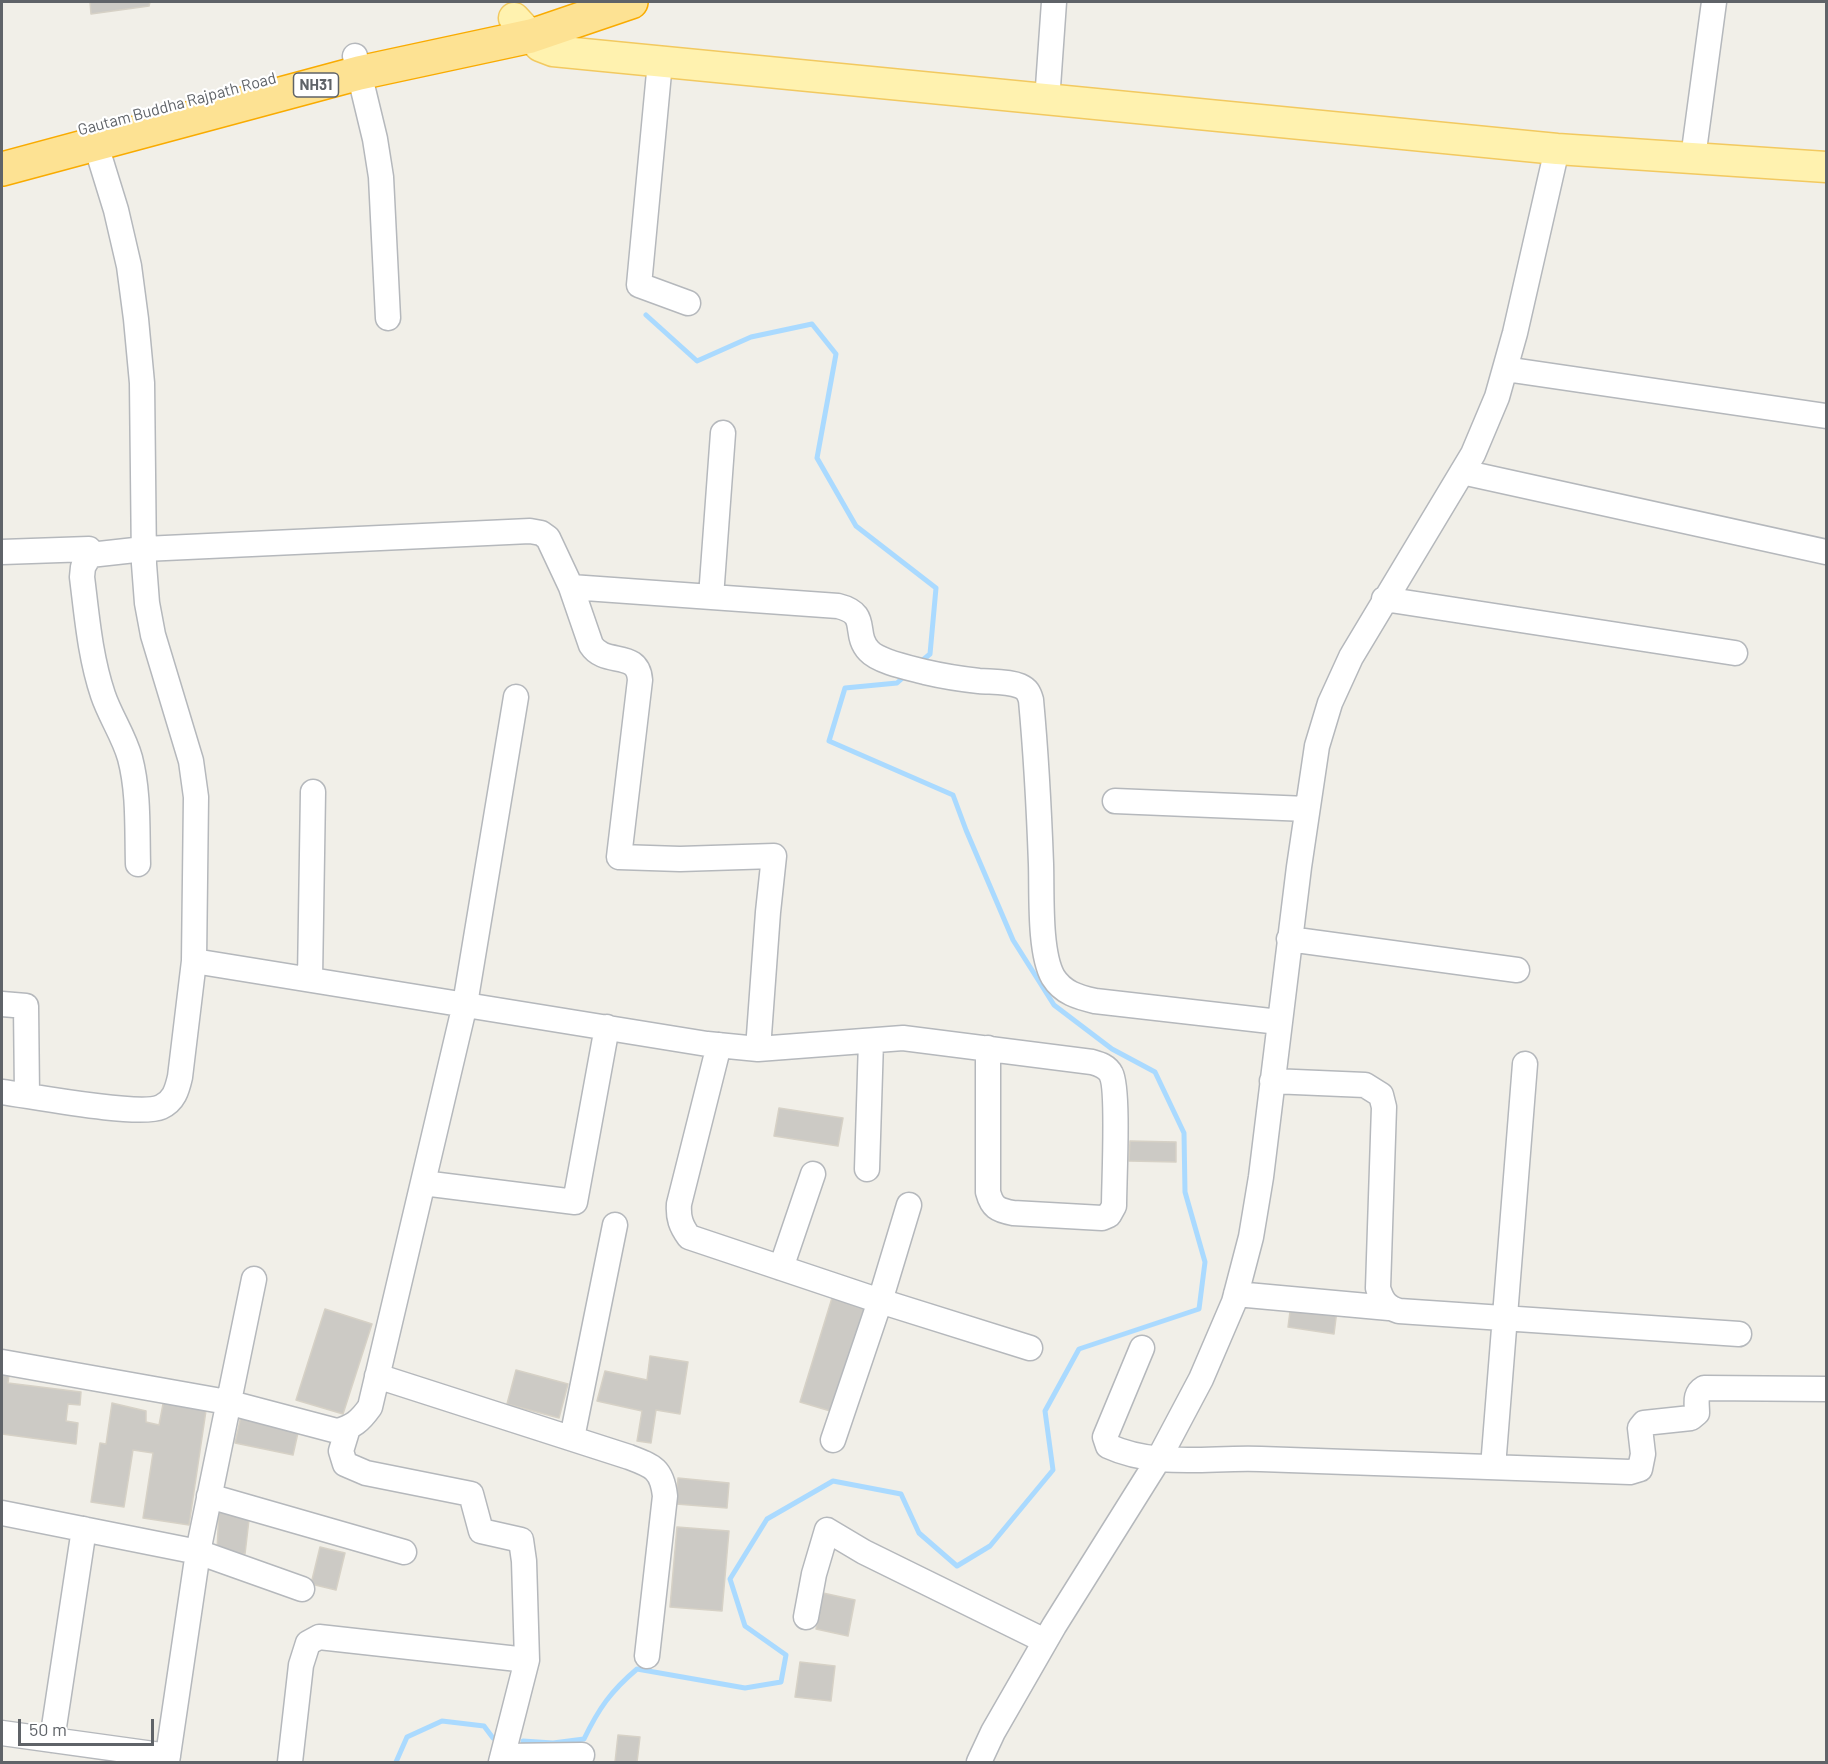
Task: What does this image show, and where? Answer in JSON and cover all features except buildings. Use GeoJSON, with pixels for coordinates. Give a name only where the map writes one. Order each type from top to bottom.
{"type":"FeatureCollection","features":[{"type":"Feature","properties":{"kind":"highway","name":"Gautam Buddha Rajpath Road"},"geometry":{"type":"LineString","coordinates":[[2,152],[357,64],[522,27],[561,2]]}},
{"type":"Feature","properties":{"kind":"highway","name":"NH31"},"geometry":{"type":"LineString","coordinates":[[522,27],[631,2]]}},
{"type":"Feature","properties":{"kind":"highway","name":"NH31"},"geometry":{"type":"LineString","coordinates":[[2,169],[95,142],[256,102],[357,64]]}},
{"type":"Feature","properties":{"kind":"main road"},"geometry":{"type":"LineString","coordinates":[[522,27],[540,46],[553,51],[1557,149],[1827,167]]}},
{"type":"Feature","properties":{"kind":"street"},"geometry":{"type":"LineString","coordinates":[[1047,101],[1054,2]]}},
{"type":"Feature","properties":{"kind":"street"},"geometry":{"type":"LineString","coordinates":[[1693,158],[1714,2]]}},
{"type":"Feature","properties":{"kind":"street"},"geometry":{"type":"LineString","coordinates":[[660,62],[639,285],[688,303]]}},
{"type":"Feature","properties":{"kind":"street"},"geometry":{"type":"LineString","coordinates":[[357,64],[375,139],[381,177],[388,318]]}},
{"type":"Feature","properties":{"kind":"street"},"geometry":{"type":"LineString","coordinates":[[2,1092],[127,1109],[151,1110],[170,1101],[176,1094],[180,1077],[194,960],[196,797],[191,761],[153,635],[147,603],[142,383],[136,320],[129,266],[116,210],[95,142]]}},
{"type":"Feature","properties":{"kind":"street"},"geometry":{"type":"LineString","coordinates":[[979,1762],[993,1732],[1045,1641],[1158,1460],[1221,1337],[1236,1294],[1251,1238],[1261,1177],[1289,939],[1317,746],[1330,703],[1351,657],[1473,454],[1497,397],[1515,333],[1557,149]]}},
{"type":"Feature","properties":{"kind":"street"},"geometry":{"type":"LineString","coordinates":[[1505,369],[1827,416]]}},
{"type":"Feature","properties":{"kind":"street"},"geometry":{"type":"LineString","coordinates":[[711,597],[723,433]]}},
{"type":"Feature","properties":{"kind":"street"},"geometry":{"type":"LineString","coordinates":[[1462,472],[1827,552]]}},
{"type":"Feature","properties":{"kind":"street"},"geometry":{"type":"LineString","coordinates":[[138,864],[135,782],[126,746],[104,698],[89,641],[82,577],[83,567],[90,555],[144,549],[530,531],[541,533],[548,538],[571,587],[595,651],[602,656],[629,662],[640,670],[619,857],[680,859],[774,856],[758,1049]]}},
{"type":"Feature","properties":{"kind":"street"},"geometry":{"type":"LineString","coordinates":[[2,552],[89,549]]}},
{"type":"Feature","properties":{"kind":"street"},"geometry":{"type":"LineString","coordinates":[[571,587],[846,608],[857,616],[863,639],[870,652],[878,657],[926,672],[977,681],[1013,684],[1029,692],[1036,756],[1044,940],[1053,976],[1061,987],[1074,996],[1095,1001],[1279,1022]]}},
{"type":"Feature","properties":{"kind":"street"},"geometry":{"type":"LineString","coordinates":[[1384,599],[1735,653]]}},
{"type":"Feature","properties":{"kind":"street"},"geometry":{"type":"LineString","coordinates":[[2,1362],[227,1402],[337,1431],[360,1421],[370,1407],[465,1004],[516,697]]}},
{"type":"Feature","properties":{"kind":"street"},"geometry":{"type":"LineString","coordinates":[[310,979],[313,792]]}},
{"type":"Feature","properties":{"kind":"street"},"geometry":{"type":"LineString","coordinates":[[1115,801],[1307,809]]}},
{"type":"Feature","properties":{"kind":"street"},"geometry":{"type":"LineString","coordinates":[[1289,939],[1516,970]]}},
{"type":"Feature","properties":{"kind":"street"},"geometry":{"type":"LineString","coordinates":[[194,960],[718,1045],[758,1049],[903,1038],[988,1048],[1092,1062],[1103,1065],[1110,1071],[1113,1078],[1115,1103],[1114,1206],[1109,1215],[1102,1218],[1013,1213],[993,1206],[988,1192],[988,1048]]}},
{"type":"Feature","properties":{"kind":"street"},"geometry":{"type":"LineString","coordinates":[[2,1004],[26,1006],[27,1095]]}},
{"type":"Feature","properties":{"kind":"street"},"geometry":{"type":"LineString","coordinates":[[423,1183],[576,1202],[607,1028]]}},
{"type":"Feature","properties":{"kind":"street"},"geometry":{"type":"LineString","coordinates":[[867,1169],[871,1041]]}},
{"type":"Feature","properties":{"kind":"street"},"geometry":{"type":"LineString","coordinates":[[718,1045],[679,1204],[678,1218],[689,1237],[1030,1348]]}},
{"type":"Feature","properties":{"kind":"street"},"geometry":{"type":"LineString","coordinates":[[1493,1467],[1525,1064]]}},
{"type":"Feature","properties":{"kind":"street"},"geometry":{"type":"LineString","coordinates":[[1272,1082],[1365,1085],[1382,1095],[1384,1107],[1378,1288],[1389,1308]]}},
{"type":"Feature","properties":{"kind":"street"},"geometry":{"type":"LineString","coordinates":[[781,1268],[813,1174]]}},
{"type":"Feature","properties":{"kind":"street"},"geometry":{"type":"LineString","coordinates":[[833,1440],[880,1301],[909,1205]]}},
{"type":"Feature","properties":{"kind":"street"},"geometry":{"type":"LineString","coordinates":[[572,1438],[615,1226]]}},
{"type":"Feature","properties":{"kind":"street"},"geometry":{"type":"LineString","coordinates":[[2,1733],[168,1759],[198,1552],[227,1402],[254,1280]]}},
{"type":"Feature","properties":{"kind":"street"},"geometry":{"type":"LineString","coordinates":[[1236,1294],[1389,1308],[1399,1311],[1739,1334]]}},
{"type":"Feature","properties":{"kind":"street"},"geometry":{"type":"LineString","coordinates":[[1142,1348],[1105,1437],[1108,1446],[1123,1453],[1158,1460],[1253,1458],[1630,1472],[1640,1469],[1643,1454],[1640,1428],[1644,1423],[1691,1418],[1697,1413],[1696,1396],[1704,1388],[1827,1389]]}},
{"type":"Feature","properties":{"kind":"street"},"geometry":{"type":"LineString","coordinates":[[377,1376],[572,1438],[646,1464],[657,1471],[663,1480],[665,1496],[647,1656]]}},
{"type":"Feature","properties":{"kind":"street"},"geometry":{"type":"LineString","coordinates":[[348,1428],[341,1450],[345,1464],[366,1473],[471,1494],[481,1531],[521,1540],[524,1561],[527,1660],[503,1759],[582,1755]]}},
{"type":"Feature","properties":{"kind":"street"},"geometry":{"type":"LineString","coordinates":[[209,1496],[404,1552]]}},
{"type":"Feature","properties":{"kind":"street"},"geometry":{"type":"LineString","coordinates":[[2,1513],[198,1552],[302,1589]]}},
{"type":"Feature","properties":{"kind":"street"},"geometry":{"type":"LineString","coordinates":[[52,1740],[84,1529]]}},
{"type":"Feature","properties":{"kind":"street"},"geometry":{"type":"LineString","coordinates":[[806,1617],[814,1574],[828,1530],[864,1552],[1045,1641]]}},
{"type":"Feature","properties":{"kind":"street"},"geometry":{"type":"LineString","coordinates":[[290,1762],[301,1665],[308,1643],[319,1636],[527,1660]]}},
{"type":"Feature","properties":{"kind":"waterway"},"geometry":{"type":"LineString","coordinates":[[646,315],[697,361],[751,337],[812,324],[836,354],[817,458],[856,526],[936,588],[930,654],[918,664]]}},
{"type":"Feature","properties":{"kind":"waterway"},"geometry":{"type":"LineString","coordinates":[[523,1741],[553,1743],[584,1739],[606,1701],[637,1669],[745,1688],[781,1682],[786,1655],[745,1626],[730,1579],[767,1519],[833,1481],[901,1494],[919,1533],[957,1566],[990,1546],[1053,1470],[1045,1411],[1079,1349],[1199,1309],[1205,1262],[1185,1192],[1184,1133],[1155,1072],[1112,1049],[1054,1005],[1013,940],[953,795],[829,741],[845,688],[897,683],[907,674]]}},
{"type":"Feature","properties":{"kind":"waterway"},"geometry":{"type":"LineString","coordinates":[[396,1762],[407,1737],[442,1721],[484,1726],[493,1738]]}}]}
